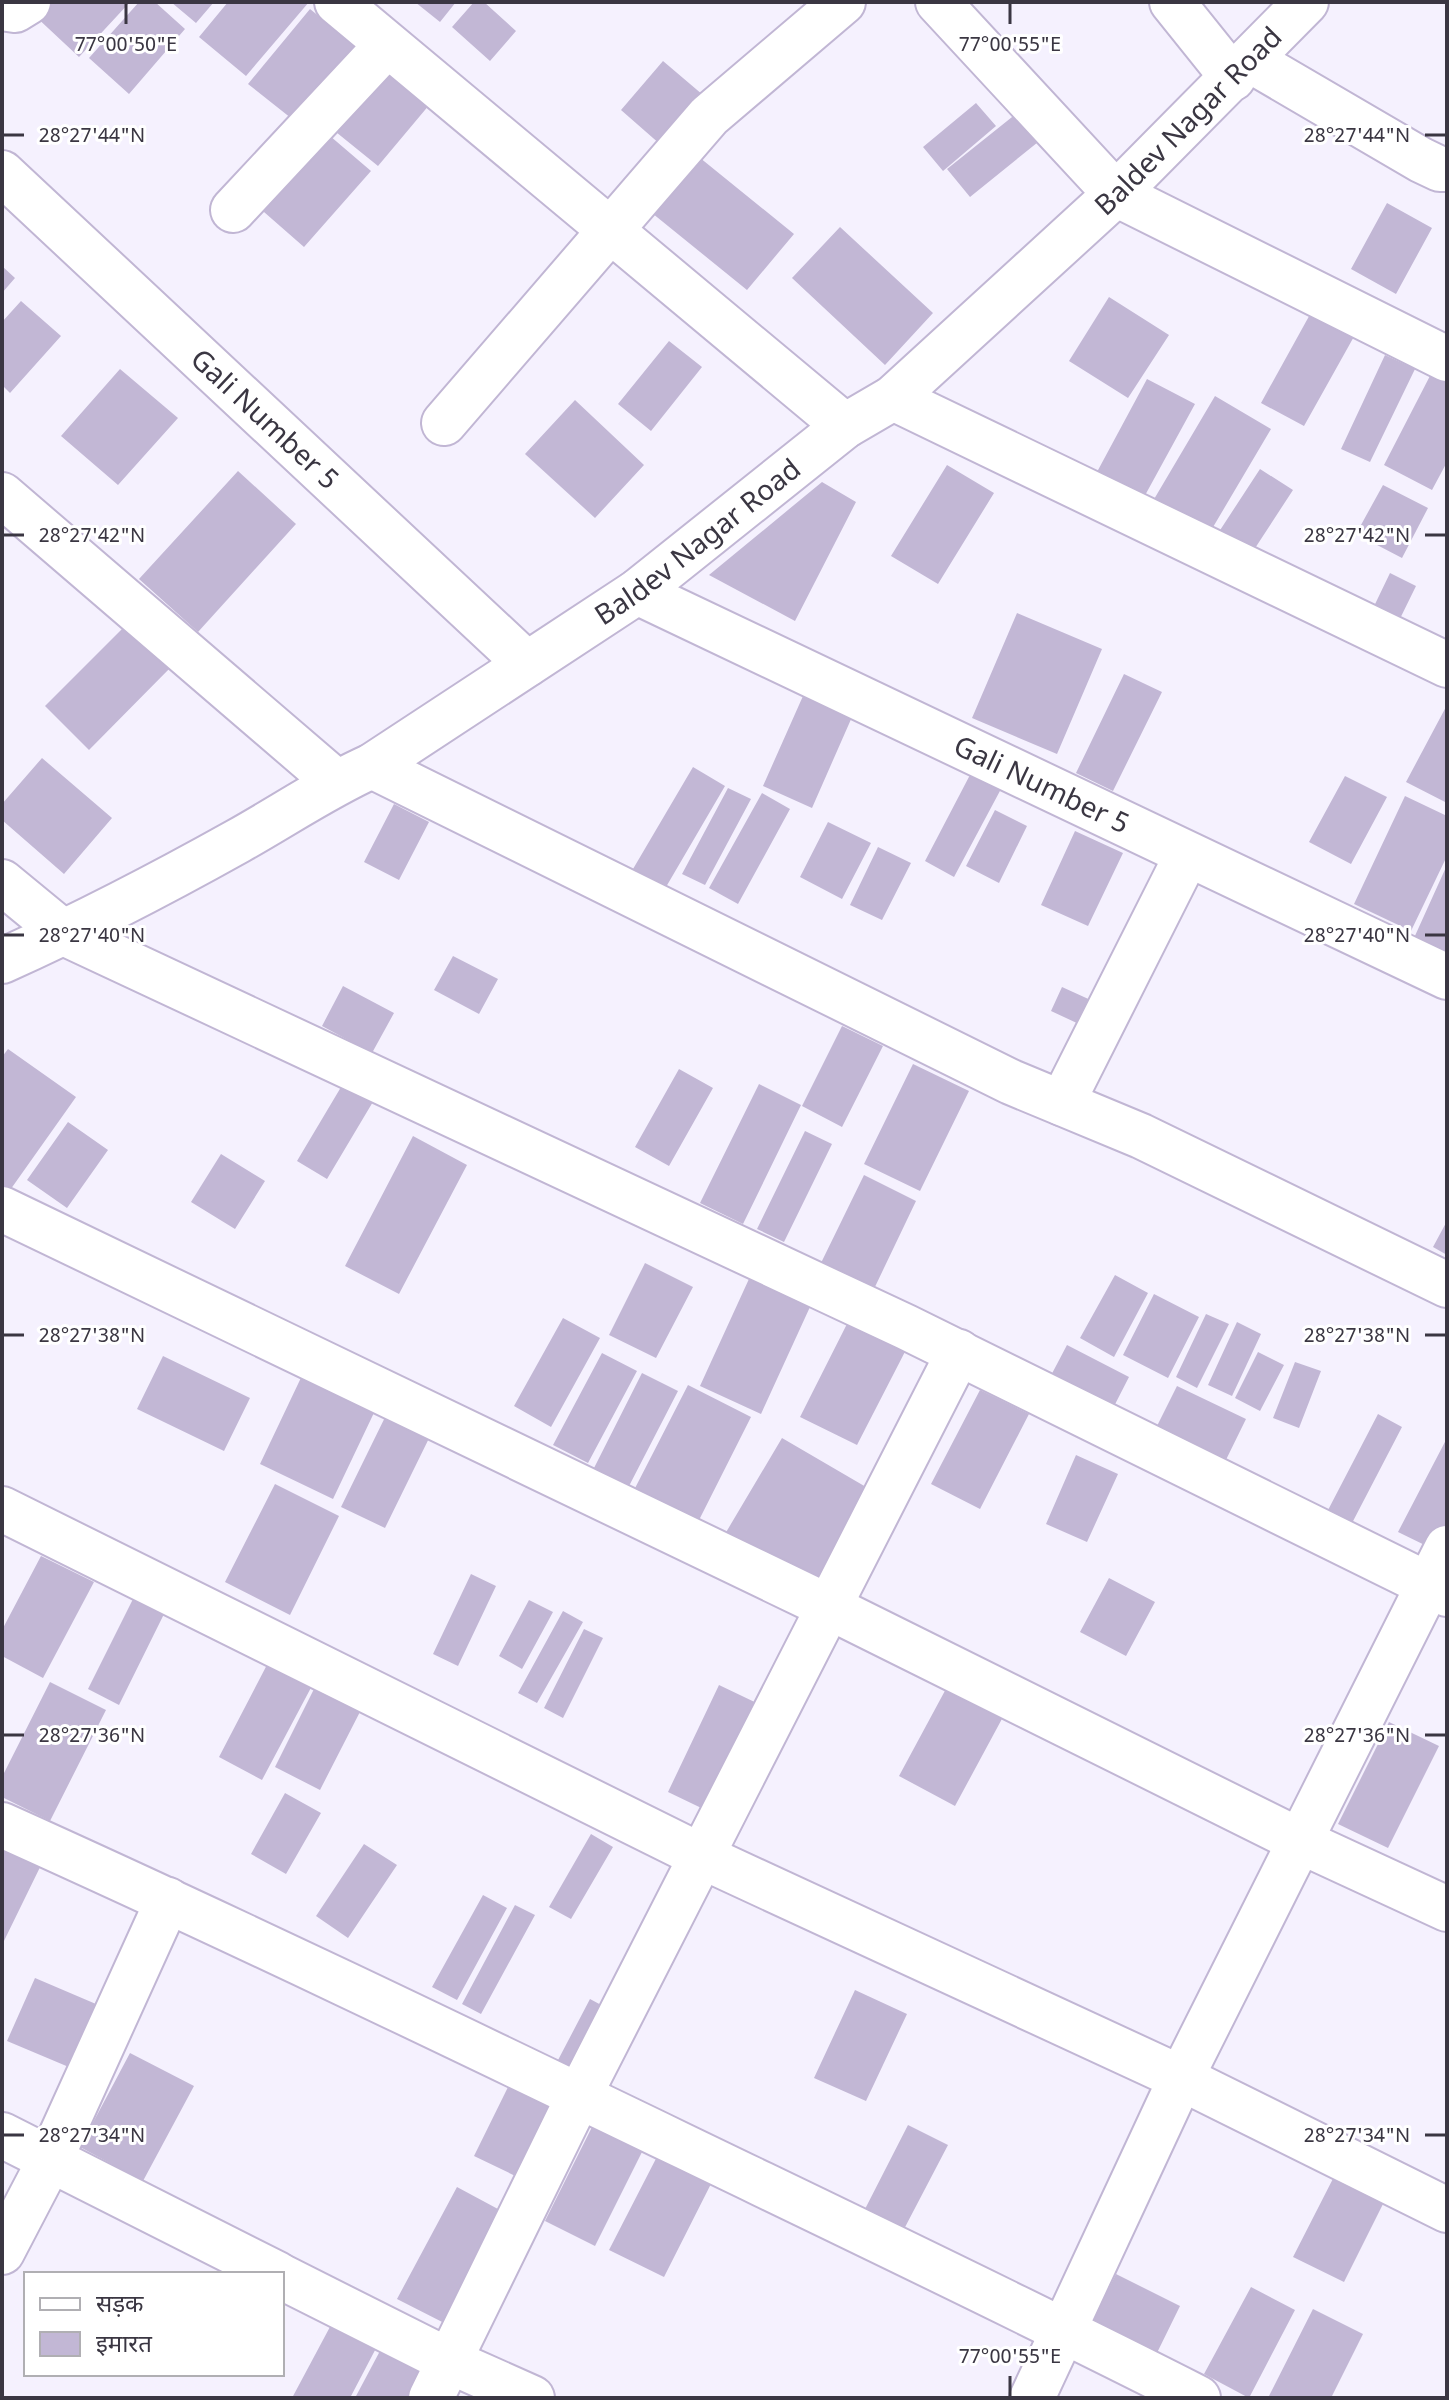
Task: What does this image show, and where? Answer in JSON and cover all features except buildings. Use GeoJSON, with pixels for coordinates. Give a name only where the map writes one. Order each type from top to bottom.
{"type":"FeatureCollection","features":[{"type":"Feature","properties":{"kind":"street"},"geometry":{"type":"LineString","coordinates":[[2,8],[15,10],[28,2]]}},
{"type":"Feature","properties":{"kind":"street"},"geometry":{"type":"LineString","coordinates":[[337,2],[845,426]]}},
{"type":"Feature","properties":{"kind":"street"},"geometry":{"type":"LineString","coordinates":[[444,423],[709,116],[843,2]]}},
{"type":"Feature","properties":{"kind":"street"},"geometry":{"type":"LineString","coordinates":[[938,2],[1116,194],[1447,359]]}},
{"type":"Feature","properties":{"kind":"street"},"geometry":{"type":"LineString","coordinates":[[1172,2],[1242,69],[1421,160],[1447,169]]}},
{"type":"Feature","properties":{"kind":"street","name":"Baldev Nagar Road"},"geometry":{"type":"LineString","coordinates":[[2,961],[64,933],[238,841],[354,774],[637,592],[845,426],[893,398],[1116,194],[1306,2]]}},
{"type":"Feature","properties":{"kind":"street"},"geometry":{"type":"LineString","coordinates":[[233,210],[387,45]]}},
{"type":"Feature","properties":{"kind":"street","name":"Gali Number 5"},"geometry":{"type":"LineString","coordinates":[[2,173],[527,664]]}},
{"type":"Feature","properties":{"kind":"street"},"geometry":{"type":"LineString","coordinates":[[893,398],[1447,665]]}},
{"type":"Feature","properties":{"kind":"street"},"geometry":{"type":"LineString","coordinates":[[2,495],[354,774],[1011,1082],[1141,1136],[1447,1285]]}},
{"type":"Feature","properties":{"kind":"street","name":"Gali Number 5"},"geometry":{"type":"LineString","coordinates":[[637,592],[1447,977]]}},
{"type":"Feature","properties":{"kind":"street"},"geometry":{"type":"LineString","coordinates":[[1062,1103],[1187,855]]}},
{"type":"Feature","properties":{"kind":"street"},"geometry":{"type":"LineString","coordinates":[[2,882],[64,933],[1441,1576],[1181,2078],[1032,2398]]}},
{"type":"Feature","properties":{"kind":"street"},"geometry":{"type":"LineString","coordinates":[[2,1209],[827,1606],[1302,1842],[1447,1909]]}},
{"type":"Feature","properties":{"kind":"street"},"geometry":{"type":"LineString","coordinates":[[440,2379],[579,2096],[959,1352]]}},
{"type":"Feature","properties":{"kind":"street"},"geometry":{"type":"LineString","coordinates":[[2,1509],[701,1856],[1181,2078],[1447,2210]]}},
{"type":"Feature","properties":{"kind":"street"},"geometry":{"type":"LineString","coordinates":[[2,1825],[168,1900],[579,2096],[1065,2330],[1198,2398]]}},
{"type":"Feature","properties":{"kind":"street"},"geometry":{"type":"LineString","coordinates":[[2,2252],[50,2160],[168,1900]]}},
{"type":"Feature","properties":{"kind":"street"},"geometry":{"type":"LineString","coordinates":[[2,2135],[273,2272]]}},
{"type":"Feature","properties":{"kind":"street"},"geometry":{"type":"LineString","coordinates":[[284,2278],[440,2379],[532,2398]]}}]}
